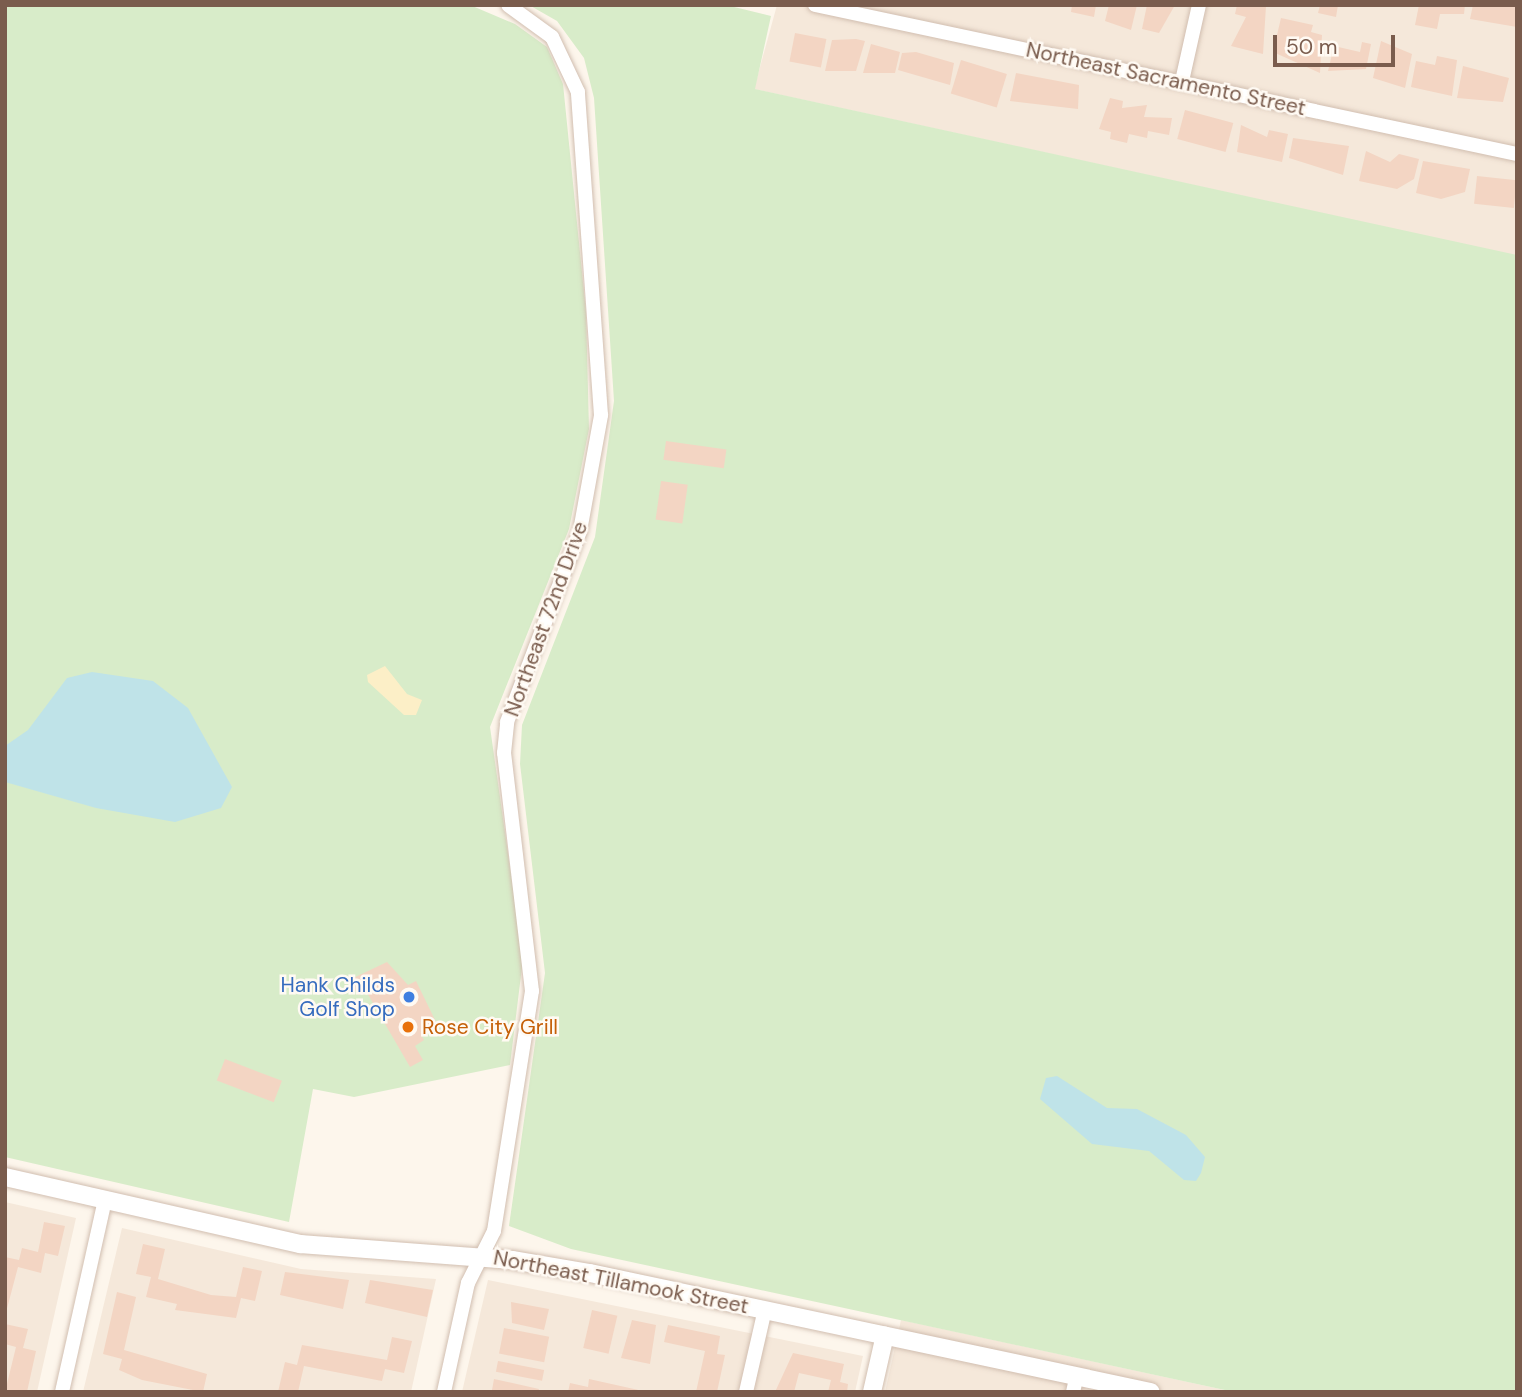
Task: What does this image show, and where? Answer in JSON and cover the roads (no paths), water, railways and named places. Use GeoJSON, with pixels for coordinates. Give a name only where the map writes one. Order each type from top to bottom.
{"type":"FeatureCollection","features":[{"type":"Feature","properties":{"kind":"street","name":"Northeast 72nd Drive"},"geometry":{"type":"LineString","coordinates":[[444,1392],[480,1257],[494,1231],[533,974],[505,735],[580,531],[601,415],[578,92],[552,37],[508,5]]}},
{"type":"Feature","properties":{"kind":"street","name":"Northeast Sacramento Street"},"geometry":{"type":"LineString","coordinates":[[815,5],[1517,154]]}},
{"type":"Feature","properties":{"kind":"street"},"geometry":{"type":"LineString","coordinates":[[1182,82],[1199,5]]}},
{"type":"Feature","properties":{"kind":"street","name":"Northeast Tillamook Street"},"geometry":{"type":"LineString","coordinates":[[5,1177],[300,1244],[480,1257],[885,1335],[1075,1383],[1151,1392]]}},
{"type":"Feature","properties":{"kind":"street"},"geometry":{"type":"LineString","coordinates":[[62,1392],[106,1199]]}},
{"type":"Feature","properties":{"kind":"street"},"geometry":{"type":"LineString","coordinates":[[746,1392],[765,1310]]}},
{"type":"Feature","properties":{"kind":"street"},"geometry":{"type":"LineString","coordinates":[[872,1392],[885,1335]]}},
{"type":"Feature","properties":{"kind":"water"},"geometry":{"type":"Polygon","coordinates":[[[92,672],[153,681],[188,708],[232,787],[221,808],[175,822],[96,808],[5,782],[5,746],[28,730],[67,678],[92,672]]]}},
{"type":"Feature","properties":{"kind":"water"},"geometry":{"type":"Polygon","coordinates":[[[1057,1076],[1107,1108],[1137,1109],[1186,1135],[1205,1157],[1196,1181],[1184,1180],[1149,1151],[1092,1144],[1040,1099],[1046,1078],[1057,1076]]]}},
{"type":"Feature","properties":{"kind":"place","name":"Hank Childs Golf Shop"},"geometry":{"type":"Point","coordinates":[409,997]}},
{"type":"Feature","properties":{"kind":"place","name":"Rose City Grill"},"geometry":{"type":"Point","coordinates":[408,1027]}}]}
